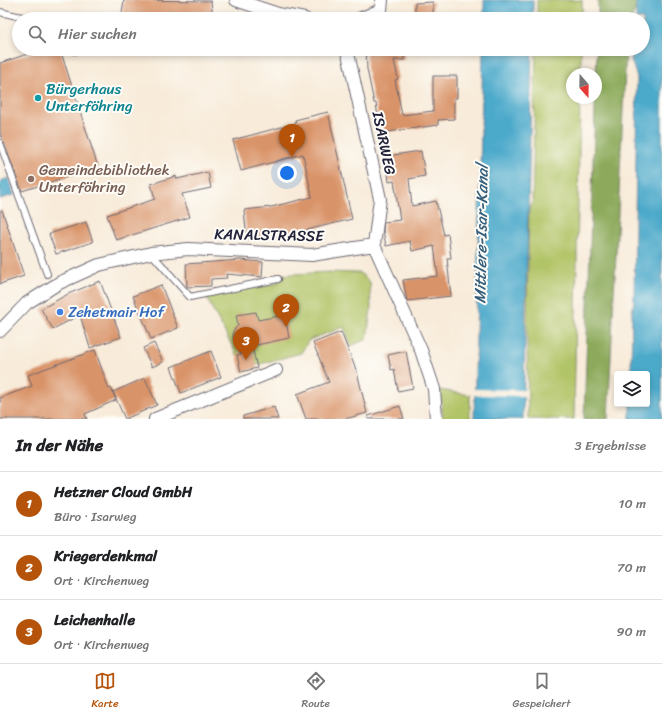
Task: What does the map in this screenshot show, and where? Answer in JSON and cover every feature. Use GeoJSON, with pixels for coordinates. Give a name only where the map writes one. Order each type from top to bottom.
{"type":"FeatureCollection","features":[{"type":"Feature","properties":{"kind":"street"},"geometry":{"type":"LineString","coordinates":[[236,0],[272,12]]}},
{"type":"Feature","properties":{"kind":"street"},"geometry":{"type":"LineString","coordinates":[[376,12],[381,10],[382,0]]}},
{"type":"Feature","properties":{"kind":"street","name":"ISARWEG"},"geometry":{"type":"LineString","coordinates":[[349,56],[380,199],[374,245]]}},
{"type":"Feature","properties":{"kind":"street"},"geometry":{"type":"LineString","coordinates":[[374,245],[421,350],[434,389],[436,419]]}},
{"type":"Feature","properties":{"kind":"street","name":"KANALSTRASSE"},"geometry":{"type":"LineString","coordinates":[[0,331],[27,303],[59,283],[99,265],[151,253],[188,249],[312,255],[374,245]]}},
{"type":"Feature","properties":{"kind":"street"},"geometry":{"type":"LineString","coordinates":[[155,419],[276,370]]}},
{"type":"Feature","properties":{"kind":"lane"},"geometry":{"type":"LineString","coordinates":[[0,12],[12,15]]}},
{"type":"Feature","properties":{"kind":"lane"},"geometry":{"type":"LineString","coordinates":[[0,143],[47,274]]}},
{"type":"Feature","properties":{"kind":"lane"},"geometry":{"type":"LineString","coordinates":[[151,253],[190,297],[278,279]]}},
{"type":"Feature","properties":{"kind":"green space"},"geometry":{"type":"Polygon","coordinates":[[[537,0],[582,0],[582,12],[537,12],[537,0]]]}},
{"type":"Feature","properties":{"kind":"green space"},"geometry":{"type":"Polygon","coordinates":[[[598,0],[636,0],[634,12],[598,12],[598,0]]]}},
{"type":"Feature","properties":{"kind":"green space"},"geometry":{"type":"Polygon","coordinates":[[[536,56],[581,56],[581,68],[566,68],[566,104],[580,104],[574,419],[528,419],[527,327],[529,207],[532,206],[536,56]]]}},
{"type":"Feature","properties":{"kind":"green space"},"geometry":{"type":"Polygon","coordinates":[[[597,56],[626,56],[608,419],[584,419],[595,104],[602,104],[602,68],[596,68],[597,56]]]}},
{"type":"Feature","properties":{"kind":"green space"},"geometry":{"type":"Polygon","coordinates":[[[329,272],[360,273],[370,282],[371,309],[367,339],[351,346],[344,327],[309,340],[301,353],[256,365],[253,351],[237,355],[206,297],[278,283],[277,275],[329,272]]]}},
{"type":"Feature","properties":{"kind":"green space"},"geometry":{"type":"Polygon","coordinates":[[[440,390],[470,395],[470,419],[443,419],[440,390]]]}},
{"type":"Feature","properties":{"kind":"water"},"geometry":{"type":"Polygon","coordinates":[[[484,0],[533,0],[533,12],[484,12],[484,0]]]}},
{"type":"Feature","properties":{"kind":"water"},"geometry":{"type":"Polygon","coordinates":[[[636,0],[662,0],[662,419],[630,419],[630,407],[650,407],[650,371],[631,371],[632,313],[634,301],[637,77],[631,60],[632,56],[650,56],[650,12],[636,12],[636,0]]]}},
{"type":"Feature","properties":{"kind":"water","name":"Mittlere-Isar-Kanal"},"geometry":{"type":"Polygon","coordinates":[[[483,56],[532,56],[523,419],[474,419],[483,56]]]}},
{"type":"Feature","properties":{"kind":"water"},"geometry":{"type":"Polygon","coordinates":[[[9,178],[14,195],[0,199],[0,181],[9,178]]]}},
{"type":"Feature","properties":{"kind":"pier"},"geometry":{"type":"Polygon","coordinates":[[[473,389],[526,390],[526,396],[473,395],[473,389]]]}},
{"type":"Feature","properties":{"kind":"building"},"geometry":{"type":"Polygon","coordinates":[[[124,0],[211,1],[212,12],[122,12],[124,0]]]}},
{"type":"Feature","properties":{"kind":"building"},"geometry":{"type":"Polygon","coordinates":[[[433,2],[433,12],[415,12],[415,3],[433,2]]]}},
{"type":"Feature","properties":{"kind":"building","name":"Bürgerhaus Unterföhring"},"geometry":{"type":"Polygon","coordinates":[[[22,56],[62,56],[98,167],[22,191],[0,133],[0,63],[22,56]]]}},
{"type":"Feature","properties":{"kind":"building"},"geometry":{"type":"Polygon","coordinates":[[[366,56],[404,56],[404,60],[394,60],[398,79],[395,80],[402,115],[433,111],[433,76],[457,76],[457,98],[454,98],[454,119],[438,120],[438,125],[380,133],[376,103],[374,103],[367,69],[366,56]]]}},
{"type":"Feature","properties":{"kind":"building"},"geometry":{"type":"Polygon","coordinates":[[[328,112],[352,219],[282,236],[247,239],[244,210],[271,207],[312,197],[303,154],[241,171],[233,140],[296,123],[295,120],[328,112]]]}},
{"type":"Feature","properties":{"kind":"building"},"geometry":{"type":"Polygon","coordinates":[[[421,151],[425,176],[409,179],[412,206],[436,201],[444,235],[448,234],[451,258],[447,258],[451,296],[407,301],[403,280],[438,276],[434,246],[412,251],[410,241],[386,246],[383,230],[384,222],[400,220],[394,181],[389,182],[386,156],[421,151]]]}},
{"type":"Feature","properties":{"kind":"building"},"geometry":{"type":"Polygon","coordinates":[[[208,172],[211,188],[182,194],[190,217],[116,240],[107,215],[155,199],[151,184],[176,176],[177,179],[208,172]]]}},
{"type":"Feature","properties":{"kind":"building"},"geometry":{"type":"Polygon","coordinates":[[[2,210],[24,276],[0,284],[0,211],[2,210]]]}},
{"type":"Feature","properties":{"kind":"building"},"geometry":{"type":"Polygon","coordinates":[[[86,222],[93,242],[56,254],[49,234],[86,222]]]}},
{"type":"Feature","properties":{"kind":"building"},"geometry":{"type":"Polygon","coordinates":[[[240,260],[263,262],[262,277],[226,274],[227,278],[211,279],[211,286],[187,287],[186,264],[240,260]]]}},
{"type":"Feature","properties":{"kind":"building"},"geometry":{"type":"Polygon","coordinates":[[[100,281],[121,337],[90,348],[80,315],[53,329],[41,309],[68,294],[100,281]]]}},
{"type":"Feature","properties":{"kind":"building"},"geometry":{"type":"Polygon","coordinates":[[[161,285],[178,328],[151,339],[133,296],[161,285]]]}},
{"type":"Feature","properties":{"kind":"building"},"geometry":{"type":"Polygon","coordinates":[[[256,312],[258,320],[285,315],[289,338],[252,346],[257,368],[241,372],[237,355],[241,354],[233,339],[233,331],[238,325],[236,315],[256,312]]]}},
{"type":"Feature","properties":{"kind":"building"},"geometry":{"type":"Polygon","coordinates":[[[341,332],[357,372],[367,413],[345,419],[306,419],[297,394],[329,382],[313,343],[341,332]]]}},
{"type":"Feature","properties":{"kind":"building"},"geometry":{"type":"Polygon","coordinates":[[[154,343],[163,362],[152,367],[143,348],[154,343]]]}},
{"type":"Feature","properties":{"kind":"building"},"geometry":{"type":"Polygon","coordinates":[[[95,350],[109,389],[111,388],[116,400],[85,414],[87,419],[0,419],[0,398],[32,386],[28,375],[95,350]]]}},
{"type":"Feature","properties":{"kind":"building"},"geometry":{"type":"Polygon","coordinates":[[[211,351],[221,377],[181,393],[171,367],[211,351]]]}},
{"type":"Feature","properties":{"kind":"building"},"geometry":{"type":"Polygon","coordinates":[[[406,351],[413,388],[398,391],[394,369],[391,370],[388,355],[406,351]]]}},
{"type":"Feature","properties":{"kind":"building"},"geometry":{"type":"Polygon","coordinates":[[[145,378],[157,405],[125,419],[113,392],[145,378]]]}},
{"type":"Feature","properties":{"kind":"building"},"geometry":{"type":"Polygon","coordinates":[[[400,406],[404,419],[368,419],[368,416],[400,406]]]}},
{"type":"Feature","properties":{"kind":"building"},"geometry":{"type":"Polygon","coordinates":[[[274,407],[278,419],[243,419],[243,416],[274,407]]]}},
{"type":"Feature","properties":{"kind":"place","name":"Bürgerhaus Unterföhring"},"geometry":{"type":"Point","coordinates":[38,98]}},
{"type":"Feature","properties":{"kind":"place","name":"Hetzner Cloud GmbH"},"geometry":{"type":"Point","coordinates":[292,157]}},
{"type":"Feature","properties":{"kind":"place","name":"Gemeindebibliothek Unterföhring"},"geometry":{"type":"Point","coordinates":[31,179]}},
{"type":"Feature","properties":{"kind":"place","name":"Zehetmair Hof"},"geometry":{"type":"Point","coordinates":[60,312]}},
{"type":"Feature","properties":{"kind":"place","name":"Kriegerdenkmal"},"geometry":{"type":"Point","coordinates":[286,327]}},
{"type":"Feature","properties":{"kind":"place","name":"Leichenhalle"},"geometry":{"type":"Point","coordinates":[246,360]}}]}
